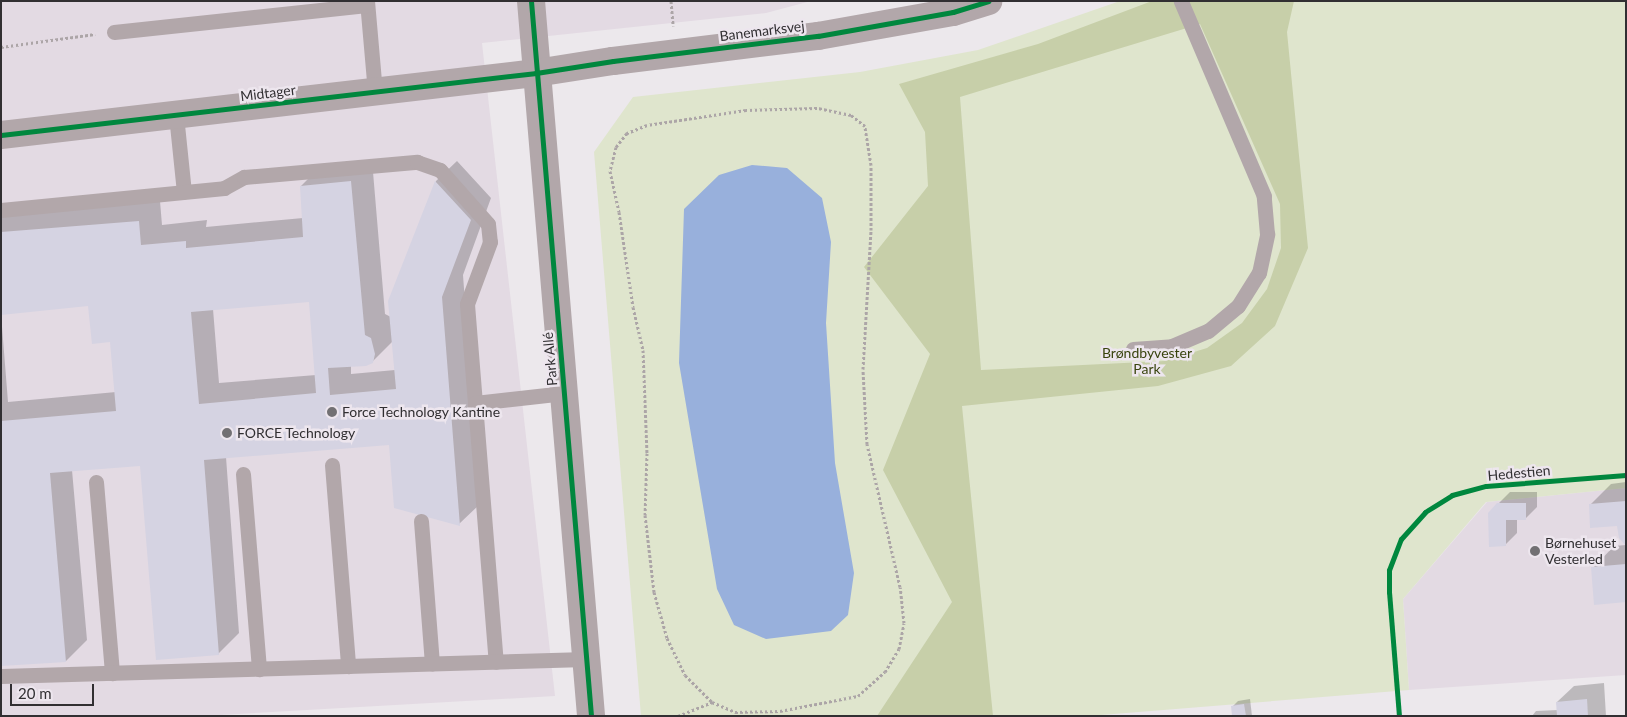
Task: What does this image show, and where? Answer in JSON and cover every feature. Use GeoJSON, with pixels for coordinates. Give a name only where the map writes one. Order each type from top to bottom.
{"type":"FeatureCollection","features":[{"type":"Feature","properties":{"kind":"street","name":"Park Allé"},"geometry":{"type":"LineString","coordinates":[[531,1],[591,716]]}},
{"type":"Feature","properties":{"kind":"street","name":"Banemarksvej"},"geometry":{"type":"LineString","coordinates":[[536,73],[613,61],[818,36],[953,12],[988,1]]}},
{"type":"Feature","properties":{"kind":"street","name":"Midtager"},"geometry":{"type":"LineString","coordinates":[[1,135],[536,73]]}},
{"type":"Feature","properties":{"kind":"lane"},"geometry":{"type":"LineString","coordinates":[[1133,349],[1172,346],[1208,331],[1238,306],[1259,273],[1267,234],[1264,196],[1181,1]]}},
{"type":"Feature","properties":{"kind":"lane"},"geometry":{"type":"LineString","coordinates":[[114,32],[367,3],[375,92]]}},
{"type":"Feature","properties":{"kind":"lane"},"geometry":{"type":"LineString","coordinates":[[176,115],[184,192]]}},
{"type":"Feature","properties":{"kind":"lane"},"geometry":{"type":"LineString","coordinates":[[1,210],[224,188],[244,177],[417,162],[440,170],[488,224],[490,242],[467,304],[496,662]]}},
{"type":"Feature","properties":{"kind":"lane"},"geometry":{"type":"LineString","coordinates":[[475,403],[564,392]]}},
{"type":"Feature","properties":{"kind":"lane"},"geometry":{"type":"LineString","coordinates":[[332,465],[348,666]]}},
{"type":"Feature","properties":{"kind":"lane"},"geometry":{"type":"LineString","coordinates":[[243,474],[259,669]]}},
{"type":"Feature","properties":{"kind":"lane"},"geometry":{"type":"LineString","coordinates":[[96,482],[112,673]]}},
{"type":"Feature","properties":{"kind":"lane"},"geometry":{"type":"LineString","coordinates":[[421,521],[432,664]]}},
{"type":"Feature","properties":{"kind":"lane"},"geometry":{"type":"LineString","coordinates":[[1,676],[586,659]]}},
{"type":"Feature","properties":{"kind":"path"},"geometry":{"type":"LineString","coordinates":[[1,47],[114,32]]}},
{"type":"Feature","properties":{"kind":"path"},"geometry":{"type":"LineString","coordinates":[[678,716],[712,702],[735,712],[780,711],[858,696],[885,672],[899,649],[904,623],[900,587],[867,444],[863,368],[871,230],[871,165],[864,126],[851,114],[817,108],[746,110],[647,125],[627,133],[616,147],[610,171],[619,212],[633,308],[643,350],[647,435],[645,515],[654,592],[666,638],[685,675],[712,702]]}},
{"type":"Feature","properties":{"kind":"shaded area"},"geometry":{"type":"Polygon","coordinates":[[[1,1],[811,1],[766,13],[482,43],[555,696],[203,716],[1,716],[1,1]]]}},
{"type":"Feature","properties":{"kind":"shaded area","name":"Børnehuset Vesterled"},"geometry":{"type":"Polygon","coordinates":[[[1626,488],[1626,675],[1409,690],[1403,599],[1487,502],[1626,488]]]}},
{"type":"Feature","properties":{"kind":"green space","name":"Brøndbyvester Park"},"geometry":{"type":"Polygon","coordinates":[[[1120,1],[1626,1],[1626,488],[1486,502],[1403,599],[1409,690],[1089,716],[641,716],[594,152],[633,97],[860,72],[978,50],[1120,1]]]}},
{"type":"Feature","properties":{"kind":"green space"},"geometry":{"type":"Polygon","coordinates":[[[1152,1],[1294,1],[1287,32],[1308,248],[1275,326],[1231,366],[1158,386],[962,406],[993,716],[877,716],[952,602],[883,470],[930,354],[864,267],[928,186],[925,132],[899,84],[1038,44],[1152,1]],[[1200,24],[960,97],[981,370],[1165,361],[1207,348],[1242,323],[1267,289],[1281,248],[1280,204],[1200,24]]]}},
{"type":"Feature","properties":{"kind":"water"},"geometry":{"type":"Polygon","coordinates":[[[752,165],[787,168],[822,198],[831,242],[826,323],[835,463],[854,573],[848,615],[831,631],[766,639],[734,625],[717,589],[679,363],[684,209],[719,175],[752,165]]]}},
{"type":"Feature","properties":{"kind":"building","name":"FORCE Technology"},"geometry":{"type":"Polygon","coordinates":[[[351,181],[365,335],[371,338],[375,354],[373,363],[366,366],[328,368],[330,395],[396,389],[388,301],[435,181],[471,220],[442,297],[460,526],[394,508],[389,445],[204,460],[219,655],[156,660],[140,466],[50,473],[66,662],[1,666],[1,421],[116,411],[110,342],[92,344],[88,306],[1,315],[1,232],[139,221],[141,245],[186,241],[186,248],[303,237],[300,186],[351,181]],[[309,302],[191,312],[199,404],[316,393],[309,302]]]}},
{"type":"Feature","properties":{"kind":"building"},"geometry":{"type":"Polygon","coordinates":[[[1626,501],[1626,546],[1619,538],[1617,526],[1590,528],[1589,504],[1626,501]]]}},
{"type":"Feature","properties":{"kind":"building"},"geometry":{"type":"Polygon","coordinates":[[[1497,503],[1526,503],[1526,520],[1506,520],[1506,546],[1489,547],[1488,513],[1497,503]]]}},
{"type":"Feature","properties":{"kind":"building"},"geometry":{"type":"Polygon","coordinates":[[[1626,564],[1626,602],[1594,605],[1591,567],[1626,564]]]}},
{"type":"Feature","properties":{"kind":"building"},"geometry":{"type":"Polygon","coordinates":[[[1587,699],[1588,716],[1557,716],[1556,702],[1587,699]]]}},
{"type":"Feature","properties":{"kind":"building"},"geometry":{"type":"Polygon","coordinates":[[[1244,704],[1246,716],[1232,716],[1231,706],[1244,704]]]}},
{"type":"Feature","properties":{"kind":"cycle path"},"geometry":{"type":"LineString","coordinates":[[531,1],[591,716]]}},
{"type":"Feature","properties":{"kind":"cycle path"},"geometry":{"type":"LineString","coordinates":[[1,135],[536,73],[613,61],[818,36],[953,12],[988,1]]}},
{"type":"Feature","properties":{"kind":"cycle path","name":"Hedestien"},"geometry":{"type":"LineString","coordinates":[[1399,716],[1389,592],[1389,570],[1401,539],[1425,512],[1452,495],[1486,486],[1626,475]]}},
{"type":"Feature","properties":{"kind":"place","name":"Force Technology Kantine"},"geometry":{"type":"Point","coordinates":[332,412]}},
{"type":"Feature","properties":{"kind":"place","name":"FORCE Technology"},"geometry":{"type":"Point","coordinates":[227,433]}},
{"type":"Feature","properties":{"kind":"place","name":"Børnehuset Vesterled"},"geometry":{"type":"Point","coordinates":[1535,551]}}]}
